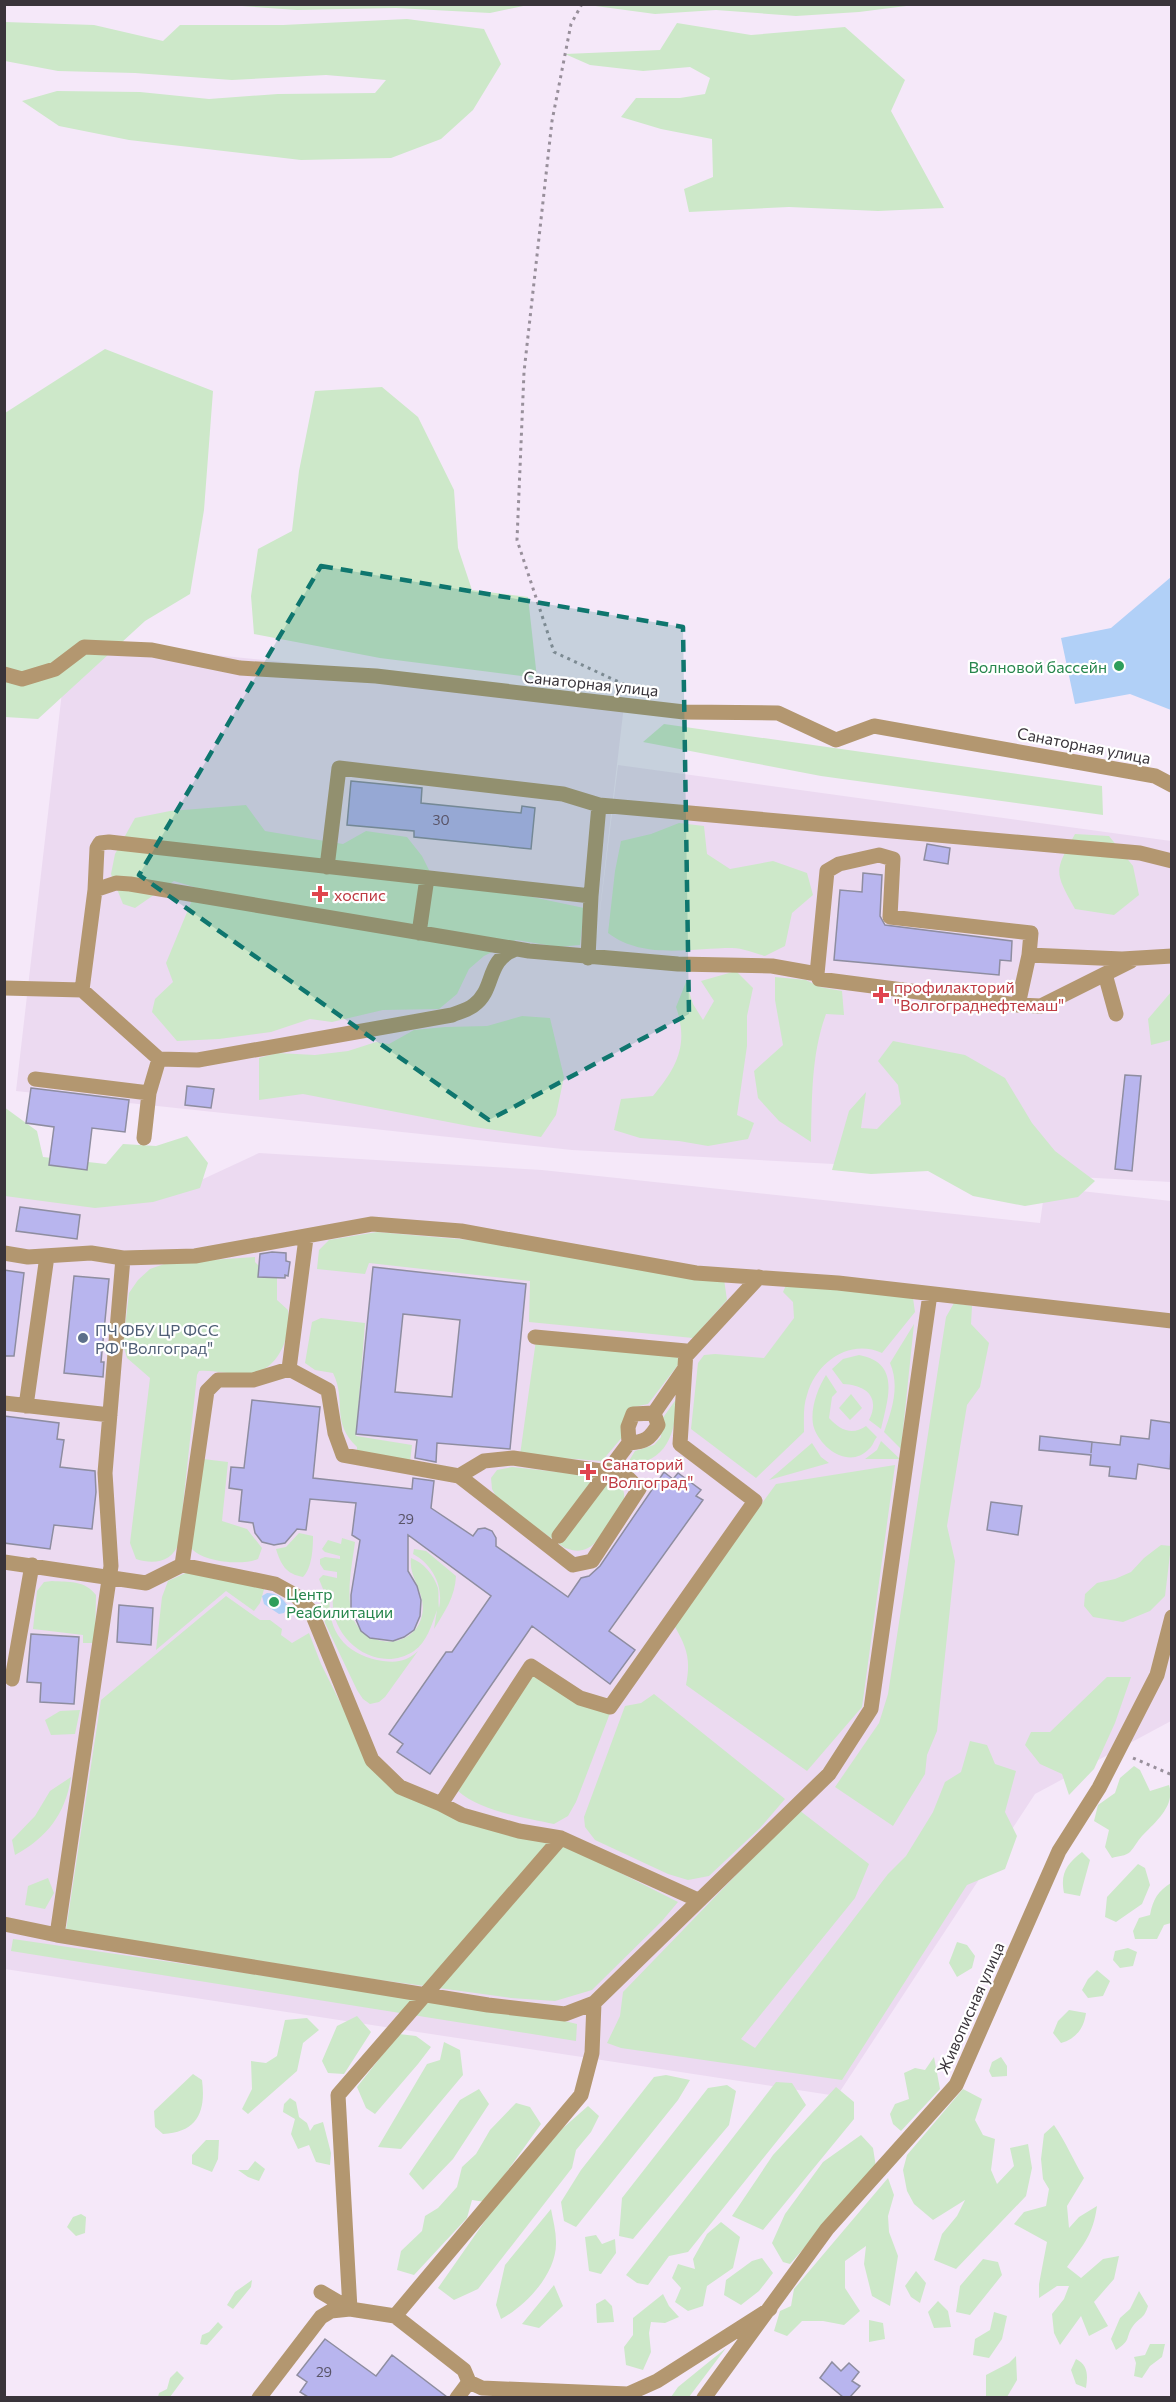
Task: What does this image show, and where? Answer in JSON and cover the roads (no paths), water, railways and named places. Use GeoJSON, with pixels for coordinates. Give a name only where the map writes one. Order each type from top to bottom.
{"type":"FeatureCollection","features":[{"type":"Feature","properties":{"kind":"street","name":"Санаторная улица"},"geometry":{"type":"LineString","coordinates":[[4,674],[22,679],[55,669],[84,647],[152,650],[240,668],[376,676],[684,712],[778,713],[836,740],[874,726],[1155,776],[1172,785]]}},
{"type":"Feature","properties":{"kind":"street"},"geometry":{"type":"LineString","coordinates":[[327,867],[339,768],[563,794],[598,805],[1128,852],[1172,861]]}},
{"type":"Feature","properties":{"kind":"street"},"geometry":{"type":"LineString","coordinates":[[588,958],[598,805]]}},
{"type":"Feature","properties":{"kind":"street"},"geometry":{"type":"LineString","coordinates":[[82,990],[95,890],[97,848],[100,843],[591,896]]}},
{"type":"Feature","properties":{"kind":"street"},"geometry":{"type":"LineString","coordinates":[[1018,1005],[1029,955],[1031,933],[890,917],[893,859],[879,855],[840,864],[827,871],[817,974],[819,979],[1018,1005],[1041,1006],[1135,958]]}},
{"type":"Feature","properties":{"kind":"street"},"geometry":{"type":"LineString","coordinates":[[419,933],[427,878]]}},
{"type":"Feature","properties":{"kind":"street"},"geometry":{"type":"LineString","coordinates":[[95,890],[116,883],[130,884],[516,949],[588,958],[678,964],[772,966],[817,974]]}},
{"type":"Feature","properties":{"kind":"street"},"geometry":{"type":"LineString","coordinates":[[4,988],[82,990],[159,1059],[198,1060],[452,1015],[475,1005],[482,997],[501,957],[516,949]]}},
{"type":"Feature","properties":{"kind":"street"},"geometry":{"type":"LineString","coordinates":[[1029,955],[1135,958],[1172,956]]}},
{"type":"Feature","properties":{"kind":"street"},"geometry":{"type":"LineString","coordinates":[[1105,974],[1116,1014]]}},
{"type":"Feature","properties":{"kind":"street"},"geometry":{"type":"LineString","coordinates":[[144,1138],[149,1093],[159,1059]]}},
{"type":"Feature","properties":{"kind":"street"},"geometry":{"type":"LineString","coordinates":[[35,1079],[149,1093]]}},
{"type":"Feature","properties":{"kind":"street"},"geometry":{"type":"LineString","coordinates":[[4,1253],[28,1257],[92,1253],[123,1258],[195,1256],[306,1238],[372,1224],[461,1231],[696,1273],[837,1283],[1172,1320]]}},
{"type":"Feature","properties":{"kind":"street"},"geometry":{"type":"LineString","coordinates":[[289,1369],[306,1238]]}},
{"type":"Feature","properties":{"kind":"street"},"geometry":{"type":"LineString","coordinates":[[26,1406],[47,1256]]}},
{"type":"Feature","properties":{"kind":"street"},"geometry":{"type":"LineString","coordinates":[[57,1935],[111,1566],[105,1473],[123,1258]]}},
{"type":"Feature","properties":{"kind":"street"},"geometry":{"type":"LineString","coordinates":[[654,1413],[686,1361],[759,1277]]}},
{"type":"Feature","properties":{"kind":"street"},"geometry":{"type":"LineString","coordinates":[[4,1924],[57,1935],[488,2005],[565,2014],[594,2003],[829,1774],[871,1709],[930,1294]]}},
{"type":"Feature","properties":{"kind":"street"},"geometry":{"type":"LineString","coordinates":[[441,1804],[531,1666],[580,1698],[610,1707],[755,1501],[680,1443],[686,1351],[535,1337]]}},
{"type":"Feature","properties":{"kind":"street"},"geometry":{"type":"LineString","coordinates":[[182,1565],[207,1391],[218,1380],[253,1380],[289,1369],[328,1390],[335,1433],[343,1455],[459,1476],[573,1566],[592,1561],[639,1489],[611,1468],[513,1458],[484,1461],[459,1476]]}},
{"type":"Feature","properties":{"kind":"street"},"geometry":{"type":"LineString","coordinates":[[4,1403],[110,1415]]}},
{"type":"Feature","properties":{"kind":"street"},"geometry":{"type":"LineString","coordinates":[[559,1536],[629,1443],[628,1428],[633,1414],[654,1413]]}},
{"type":"Feature","properties":{"kind":"street"},"geometry":{"type":"LineString","coordinates":[[629,1443],[643,1442],[652,1436],[658,1425],[654,1413]]}},
{"type":"Feature","properties":{"kind":"street"},"geometry":{"type":"LineString","coordinates":[[4,1562],[146,1583],[182,1565],[274,1584],[295,1595],[311,1611],[372,1760],[400,1787],[462,1815],[519,1831],[561,1838],[698,1900]]}},
{"type":"Feature","properties":{"kind":"street"},"geometry":{"type":"LineString","coordinates":[[12,1679],[32,1565]]}},
{"type":"Feature","properties":{"kind":"street","name":"Живописная улица"},"geometry":{"type":"LineString","coordinates":[[704,2397],[827,2229],[956,2085],[1059,1851],[1099,1788],[1157,1675],[1172,1617]]}},
{"type":"Feature","properties":{"kind":"street"},"geometry":{"type":"LineString","coordinates":[[350,2309],[338,2094],[561,1838]]}},
{"type":"Feature","properties":{"kind":"street"},"geometry":{"type":"LineString","coordinates":[[395,2316],[581,2095],[592,2053],[594,2003]]}},
{"type":"Feature","properties":{"kind":"street"},"geometry":{"type":"LineString","coordinates":[[321,2292],[350,2309],[364,2313],[395,2316],[464,2370],[469,2382],[482,2388],[628,2394],[657,2381],[770,2309]]}},
{"type":"Feature","properties":{"kind":"street"},"geometry":{"type":"LineString","coordinates":[[259,2397],[321,2317],[331,2311],[350,2309]]}},
{"type":"Feature","properties":{"kind":"street"},"geometry":{"type":"LineString","coordinates":[[457,2397],[469,2382]]}},
{"type":"Feature","properties":{"kind":"water","name":"Волновой бассейн"},"geometry":{"type":"Polygon","coordinates":[[[1171,577],[1171,710],[1130,694],[1075,704],[1061,638],[1111,628],[1171,577]]]}},
{"type":"Feature","properties":{"kind":"water","name":"Центр Реабилитации"},"geometry":{"type":"Polygon","coordinates":[[[267,1593],[277,1595],[284,1601],[288,1606],[284,1613],[279,1614],[264,1604],[262,1596],[267,1593]]]}},
{"type":"Feature","properties":{"kind":"place","name":"Волновой бассейн"},"geometry":{"type":"Point","coordinates":[1119,666]}},
{"type":"Feature","properties":{"kind":"place","name":"хоспис"},"geometry":{"type":"Point","coordinates":[320,894]}},
{"type":"Feature","properties":{"kind":"place","name":"профилакторий \"Волгограднефтемаш\""},"geometry":{"type":"Point","coordinates":[881,995]}},
{"type":"Feature","properties":{"kind":"place","name":"ПЧ ФБУ ЦР ФСС РФ \"Волгоград\""},"geometry":{"type":"Point","coordinates":[83,1338]}},
{"type":"Feature","properties":{"kind":"place","name":"Санаторий \"Волгоград\""},"geometry":{"type":"Point","coordinates":[588,1472]}},
{"type":"Feature","properties":{"kind":"place","name":"Центр Реабилитации"},"geometry":{"type":"Point","coordinates":[274,1602]}}]}
